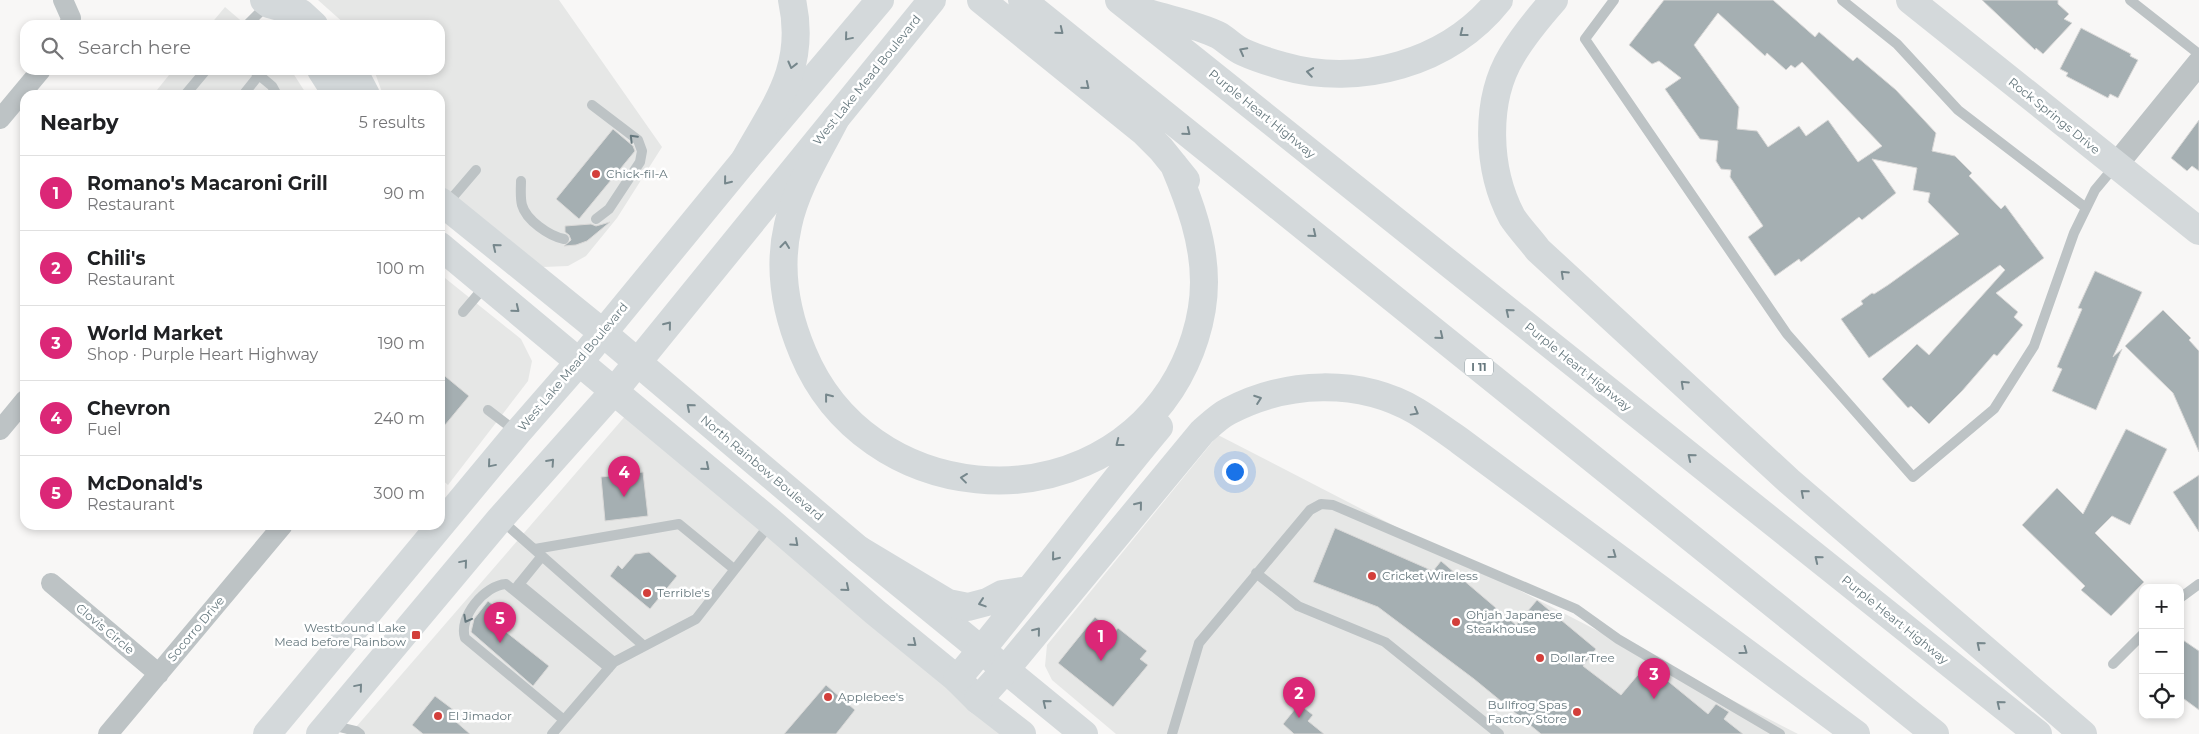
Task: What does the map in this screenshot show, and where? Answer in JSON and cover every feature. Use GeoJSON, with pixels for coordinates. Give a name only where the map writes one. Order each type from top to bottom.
{"type":"FeatureCollection","features":[{"type":"Feature","properties":{"kind":"main road"},"geometry":{"type":"LineString","coordinates":[[744,161],[788,80],[797,37],[792,0]]}},
{"type":"Feature","properties":{"kind":"main road","name":"West Lake Mead Boulevard"},"geometry":{"type":"LineString","coordinates":[[445,520],[880,0]]}},
{"type":"Feature","properties":{"kind":"main road"},"geometry":{"type":"LineString","coordinates":[[957,679],[1082,524],[1111,483],[1174,409],[1198,370],[1211,338],[1217,296],[1212,246],[1194,192],[1174,165],[1145,133],[980,0]]}},
{"type":"Feature","properties":{"kind":"main road","name":"I 11"},"geometry":{"type":"LineString","coordinates":[[1022,0],[1935,734]]}},
{"type":"Feature","properties":{"kind":"main road"},"geometry":{"type":"LineString","coordinates":[[1122,3],[1218,35],[1242,52],[1261,59],[1296,69],[1336,74],[1376,71],[1396,67],[1432,53],[1467,31],[1499,0]]}},
{"type":"Feature","properties":{"kind":"main road"},"geometry":{"type":"LineString","coordinates":[[1554,0],[1511,56],[1498,90],[1492,122],[1494,152],[1499,186],[1513,218],[1538,250],[1789,481],[2083,734]]}},
{"type":"Feature","properties":{"kind":"main road","name":"Rock Springs Drive"},"geometry":{"type":"LineString","coordinates":[[1910,0],[2199,231]]}},
{"type":"Feature","properties":{"kind":"main road","name":"West Lake Mead Boulevard"},"geometry":{"type":"LineString","coordinates":[[322,725],[638,363],[929,3]]}},
{"type":"Feature","properties":{"kind":"main road","name":"Purple Heart Highway"},"geometry":{"type":"LineString","coordinates":[[1122,3],[2038,734]]}},
{"type":"Feature","properties":{"kind":"main road"},"geometry":{"type":"LineString","coordinates":[[271,10],[301,13],[309,20]]}},
{"type":"Feature","properties":{"kind":"main road"},"geometry":{"type":"LineString","coordinates":[[324,75],[334,90]]}},
{"type":"Feature","properties":{"kind":"main road"},"geometry":{"type":"LineString","coordinates":[[355,75],[363,90]]}},
{"type":"Feature","properties":{"kind":"main road"},"geometry":{"type":"LineString","coordinates":[[836,118],[799,193],[788,223],[784,264],[785,285],[787,305],[797,338],[818,383],[845,417],[864,434],[906,462],[947,476],[1010,480],[1068,470],[1107,452],[1140,427],[1173,385],[1188,357],[1196,334],[1202,310],[1204,283],[1203,257],[1198,229],[1174,165]]}},
{"type":"Feature","properties":{"kind":"main road","name":"North Rainbow Boulevard"},"geometry":{"type":"LineString","coordinates":[[445,206],[603,333],[858,549],[1084,734]]}},
{"type":"Feature","properties":{"kind":"main road"},"geometry":{"type":"LineString","coordinates":[[445,250],[615,390],[854,594],[957,679],[978,700],[1022,734]]}},
{"type":"Feature","properties":{"kind":"main road"},"geometry":{"type":"LineString","coordinates":[[978,700],[1006,669],[1202,432],[1228,412],[1259,398],[1294,388],[1336,387],[1376,394],[1422,416],[1460,441],[1856,734]]}},
{"type":"Feature","properties":{"kind":"main road","name":"West Lake Mead Boulevard"},"geometry":{"type":"LineString","coordinates":[[267,734],[437,530]]}},
{"type":"Feature","properties":{"kind":"main road"},"geometry":{"type":"LineString","coordinates":[[287,734],[322,725],[378,626],[433,535]]}},
{"type":"Feature","properties":{"kind":"main road"},"geometry":{"type":"LineString","coordinates":[[858,549],[948,603],[968,607],[987,602],[1002,594],[1029,590]]}},
{"type":"Feature","properties":{"kind":"street"},"geometry":{"type":"LineString","coordinates":[[2116,165],[2199,63]]}},
{"type":"Feature","properties":{"kind":"street"},"geometry":{"type":"LineString","coordinates":[[24,90],[37,75]]}},
{"type":"Feature","properties":{"kind":"street"},"geometry":{"type":"LineString","coordinates":[[0,119],[20,95]]}},
{"type":"Feature","properties":{"kind":"street"},"geometry":{"type":"LineString","coordinates":[[0,430],[20,406]]}},
{"type":"Feature","properties":{"kind":"street","name":"Socorro Drive"},"geometry":{"type":"LineString","coordinates":[[108,734],[279,530]]}},
{"type":"Feature","properties":{"kind":"street","name":"Clovis Circle"},"geometry":{"type":"LineString","coordinates":[[51,583],[158,674]]}},
{"type":"Feature","properties":{"kind":"lane"},"geometry":{"type":"LineString","coordinates":[[1614,0],[1585,39],[1787,334],[1913,477],[1994,409],[2034,346],[2074,233],[2095,190],[2116,165]]}},
{"type":"Feature","properties":{"kind":"lane"},"geometry":{"type":"LineString","coordinates":[[1842,0],[1897,44],[1958,110],[2086,208]]}},
{"type":"Feature","properties":{"kind":"lane"},"geometry":{"type":"LineString","coordinates":[[2130,0],[2199,54]]}},
{"type":"Feature","properties":{"kind":"lane"},"geometry":{"type":"LineString","coordinates":[[255,20],[271,10]]}},
{"type":"Feature","properties":{"kind":"lane"},"geometry":{"type":"LineString","coordinates":[[189,90],[202,75]]}},
{"type":"Feature","properties":{"kind":"lane"},"geometry":{"type":"LineString","coordinates":[[246,90],[255,75]]}},
{"type":"Feature","properties":{"kind":"lane"},"geometry":{"type":"LineString","coordinates":[[258,75],[274,90]]}},
{"type":"Feature","properties":{"kind":"lane"},"geometry":{"type":"LineString","coordinates":[[592,105],[638,140],[642,151],[640,162],[609,209],[596,220]]}},
{"type":"Feature","properties":{"kind":"lane"},"geometry":{"type":"LineString","coordinates":[[445,202],[476,170]]}},
{"type":"Feature","properties":{"kind":"lane"},"geometry":{"type":"LineString","coordinates":[[521,181],[521,202],[524,210],[551,234],[564,239]]}},
{"type":"Feature","properties":{"kind":"lane"},"geometry":{"type":"LineString","coordinates":[[463,312],[486,285]]}},
{"type":"Feature","properties":{"kind":"lane"},"geometry":{"type":"LineString","coordinates":[[488,410],[518,432]]}},
{"type":"Feature","properties":{"kind":"lane"},"geometry":{"type":"LineString","coordinates":[[1172,734],[1199,643],[1310,510],[1321,504],[1333,505],[1576,610],[1618,639],[1780,734]]}},
{"type":"Feature","properties":{"kind":"lane"},"geometry":{"type":"LineString","coordinates":[[500,519],[644,646]]}},
{"type":"Feature","properties":{"kind":"lane"},"geometry":{"type":"LineString","coordinates":[[552,734],[611,665],[696,619],[771,522]]}},
{"type":"Feature","properties":{"kind":"lane"},"geometry":{"type":"LineString","coordinates":[[517,587],[538,553],[678,524],[734,569]]}},
{"type":"Feature","properties":{"kind":"lane"},"geometry":{"type":"LineString","coordinates":[[1256,573],[1298,606],[1385,642],[1499,734]]}},
{"type":"Feature","properties":{"kind":"lane"},"geometry":{"type":"LineString","coordinates":[[564,720],[465,638],[462,630],[464,619],[486,593],[496,584],[517,587],[611,665]]}},
{"type":"Feature","properties":{"kind":"lane"},"geometry":{"type":"LineString","coordinates":[[2184,595],[2199,584]]}},
{"type":"Feature","properties":{"kind":"lane"},"geometry":{"type":"LineString","coordinates":[[2113,664],[2139,638]]}},
{"type":"Feature","properties":{"kind":"lane"},"geometry":{"type":"LineString","coordinates":[[322,725],[356,731],[360,734]]}},
{"type":"Feature","properties":{"kind":"shaded area"},"geometry":{"type":"Polygon","coordinates":[[[318,0],[559,0],[662,147],[617,218],[586,256],[568,266],[543,267],[530,259],[445,188],[445,90],[381,90],[376,75],[445,75],[445,20],[340,20],[318,0]]]}},
{"type":"Feature","properties":{"kind":"shaded area"},"geometry":{"type":"Polygon","coordinates":[[[225,7],[240,20],[214,20],[225,7]]]}},
{"type":"Feature","properties":{"kind":"shaded area"},"geometry":{"type":"Polygon","coordinates":[[[169,75],[294,75],[304,90],[157,90],[169,75]]]}},
{"type":"Feature","properties":{"kind":"shaded area"},"geometry":{"type":"Polygon","coordinates":[[[445,278],[521,339],[532,361],[528,381],[448,485],[445,482],[445,278]]]}},
{"type":"Feature","properties":{"kind":"shaded area"},"geometry":{"type":"Polygon","coordinates":[[[627,414],[1020,734],[350,734],[627,414]]]}},
{"type":"Feature","properties":{"kind":"shaded area"},"geometry":{"type":"Polygon","coordinates":[[[1218,435],[1798,734],[1116,734],[1052,680],[1045,666],[1047,645],[1218,435]]]}},
{"type":"Feature","properties":{"kind":"building"},"geometry":{"type":"Polygon","coordinates":[[[1664,0],[1773,0],[1815,37],[1819,32],[1853,61],[1857,57],[1896,90],[1936,133],[1932,151],[1955,156],[1972,173],[1969,176],[2001,209],[2005,205],[2044,258],[1996,293],[2018,312],[2014,317],[2023,325],[1997,356],[1994,354],[1962,391],[1929,424],[1911,406],[1908,408],[1882,379],[1917,344],[1929,355],[2005,270],[2000,265],[1869,358],[1841,319],[1863,304],[1861,301],[1872,293],[1874,294],[1888,285],[1959,234],[1928,202],[1930,193],[1913,190],[1917,168],[1872,159],[1896,193],[1862,220],[1859,217],[1801,262],[1799,259],[1775,276],[1748,237],[1763,226],[1730,177],[1731,170],[1721,169],[1716,161],[1718,141],[1700,139],[1665,89],[1681,78],[1659,61],[1652,64],[1629,45],[1664,0]],[[1718,13],[1694,45],[1739,107],[1737,129],[1757,131],[1768,147],[1799,126],[1806,136],[1828,120],[1858,162],[1882,146],[1802,62],[1795,68],[1791,65],[1786,70],[1767,53],[1765,56],[1718,13]]]}},
{"type":"Feature","properties":{"kind":"building"},"geometry":{"type":"Polygon","coordinates":[[[1982,0],[2058,0],[2058,4],[2069,14],[2064,19],[2072,23],[2043,54],[2036,48],[2035,50],[1982,0]]]}},
{"type":"Feature","properties":{"kind":"building"},"geometry":{"type":"Polygon","coordinates":[[[2081,28],[2131,54],[2130,56],[2138,60],[2118,98],[2110,94],[2108,98],[2066,76],[2068,73],[2060,69],[2081,28]]]}},
{"type":"Feature","properties":{"kind":"building"},"geometry":{"type":"Polygon","coordinates":[[[2199,120],[2199,171],[2192,166],[2187,171],[2171,158],[2199,120]]]}},
{"type":"Feature","properties":{"kind":"building","name":"Chick-fil-A"},"geometry":{"type":"Polygon","coordinates":[[[613,129],[633,146],[635,151],[579,219],[556,199],[613,129]]]}},
{"type":"Feature","properties":{"kind":"building"},"geometry":{"type":"Polygon","coordinates":[[[610,222],[587,241],[576,245],[564,246],[571,240],[565,232],[565,226],[591,224],[596,226],[610,222]]]}},
{"type":"Feature","properties":{"kind":"building"},"geometry":{"type":"Polygon","coordinates":[[[2095,271],[2142,292],[2113,357],[2122,349],[2096,410],[2052,391],[2062,369],[2057,367],[2082,309],[2078,308],[2095,271]]]}},
{"type":"Feature","properties":{"kind":"building"},"geometry":{"type":"Polygon","coordinates":[[[2163,310],[2191,338],[2189,340],[2199,351],[2199,452],[2173,393],[2125,346],[2163,310]]]}},
{"type":"Feature","properties":{"kind":"building"},"geometry":{"type":"Polygon","coordinates":[[[445,376],[469,396],[445,425],[445,376]]]}},
{"type":"Feature","properties":{"kind":"building"},"geometry":{"type":"Polygon","coordinates":[[[2126,429],[2167,449],[2130,525],[2112,516],[2095,533],[2144,582],[2139,584],[2139,587],[2111,616],[2081,590],[2085,586],[2022,525],[2057,488],[2083,514],[2126,429]]]}},
{"type":"Feature","properties":{"kind":"building"},"geometry":{"type":"Polygon","coordinates":[[[643,472],[648,516],[605,521],[601,477],[643,472]]]}},
{"type":"Feature","properties":{"kind":"building"},"geometry":{"type":"Polygon","coordinates":[[[2199,475],[2199,532],[2173,492],[2199,475]]]}},
{"type":"Feature","properties":{"kind":"building"},"geometry":{"type":"Polygon","coordinates":[[[1335,528],[1433,571],[1441,561],[1516,625],[1537,600],[1596,649],[1583,666],[1621,695],[1647,664],[1708,714],[1716,704],[1729,712],[1724,719],[1743,734],[1541,734],[1474,679],[1378,607],[1313,582],[1335,528]]]}},
{"type":"Feature","properties":{"kind":"building","name":"Terrible's"},"geometry":{"type":"Polygon","coordinates":[[[649,552],[677,576],[650,609],[610,576],[618,565],[622,569],[635,554],[649,552]]]}},
{"type":"Feature","properties":{"kind":"building"},"geometry":{"type":"Polygon","coordinates":[[[488,601],[509,618],[501,628],[549,666],[533,686],[471,632],[474,619],[488,601]]]}},
{"type":"Feature","properties":{"kind":"building"},"geometry":{"type":"Polygon","coordinates":[[[1095,617],[1114,633],[1118,628],[1147,651],[1140,659],[1148,665],[1113,707],[1058,663],[1095,617]]]}},
{"type":"Feature","properties":{"kind":"building"},"geometry":{"type":"Polygon","coordinates":[[[2184,641],[2199,651],[2199,710],[2184,699],[2184,641]]]}},
{"type":"Feature","properties":{"kind":"building","name":"Applebee's"},"geometry":{"type":"Polygon","coordinates":[[[826,685],[855,710],[836,734],[784,734],[826,685]]]}},
{"type":"Feature","properties":{"kind":"building","name":"El Jimador"},"geometry":{"type":"Polygon","coordinates":[[[435,696],[459,714],[454,720],[470,734],[423,734],[412,725],[435,696]]]}},
{"type":"Feature","properties":{"kind":"building"},"geometry":{"type":"Polygon","coordinates":[[[1299,704],[1313,715],[1308,721],[1324,734],[1294,734],[1283,724],[1299,704]]]}},
{"type":"Feature","properties":{"kind":"place","name":"Chick-fil-A"},"geometry":{"type":"Point","coordinates":[596,174]}},
{"type":"Feature","properties":{"kind":"place","name":"Chevron"},"geometry":{"type":"Point","coordinates":[624,497]}},
{"type":"Feature","properties":{"kind":"place","name":"Cricket Wireless"},"geometry":{"type":"Point","coordinates":[1372,576]}},
{"type":"Feature","properties":{"kind":"place","name":"Terrible's"},"geometry":{"type":"Point","coordinates":[647,593]}},
{"type":"Feature","properties":{"kind":"place","name":"Ohjah Japanese Steakhouse"},"geometry":{"type":"Point","coordinates":[1456,622]}},
{"type":"Feature","properties":{"kind":"place","name":"Westbound Lake Mead before Rainbow"},"geometry":{"type":"Point","coordinates":[416,635]}},
{"type":"Feature","properties":{"kind":"place","name":"McDonald's"},"geometry":{"type":"Point","coordinates":[500,643]}},
{"type":"Feature","properties":{"kind":"place","name":"Dollar Tree"},"geometry":{"type":"Point","coordinates":[1540,658]}},
{"type":"Feature","properties":{"kind":"place","name":"Romano's Macaroni Grill"},"geometry":{"type":"Point","coordinates":[1101,661]}},
{"type":"Feature","properties":{"kind":"place","name":"Applebee's"},"geometry":{"type":"Point","coordinates":[828,697]}},
{"type":"Feature","properties":{"kind":"place","name":"World Market"},"geometry":{"type":"Point","coordinates":[1654,699]}},
{"type":"Feature","properties":{"kind":"place","name":"Bullfrog Spas Factory Store"},"geometry":{"type":"Point","coordinates":[1577,712]}},
{"type":"Feature","properties":{"kind":"place","name":"El Jimador"},"geometry":{"type":"Point","coordinates":[438,716]}},
{"type":"Feature","properties":{"kind":"place","name":"Chili's"},"geometry":{"type":"Point","coordinates":[1299,718]}}]}
